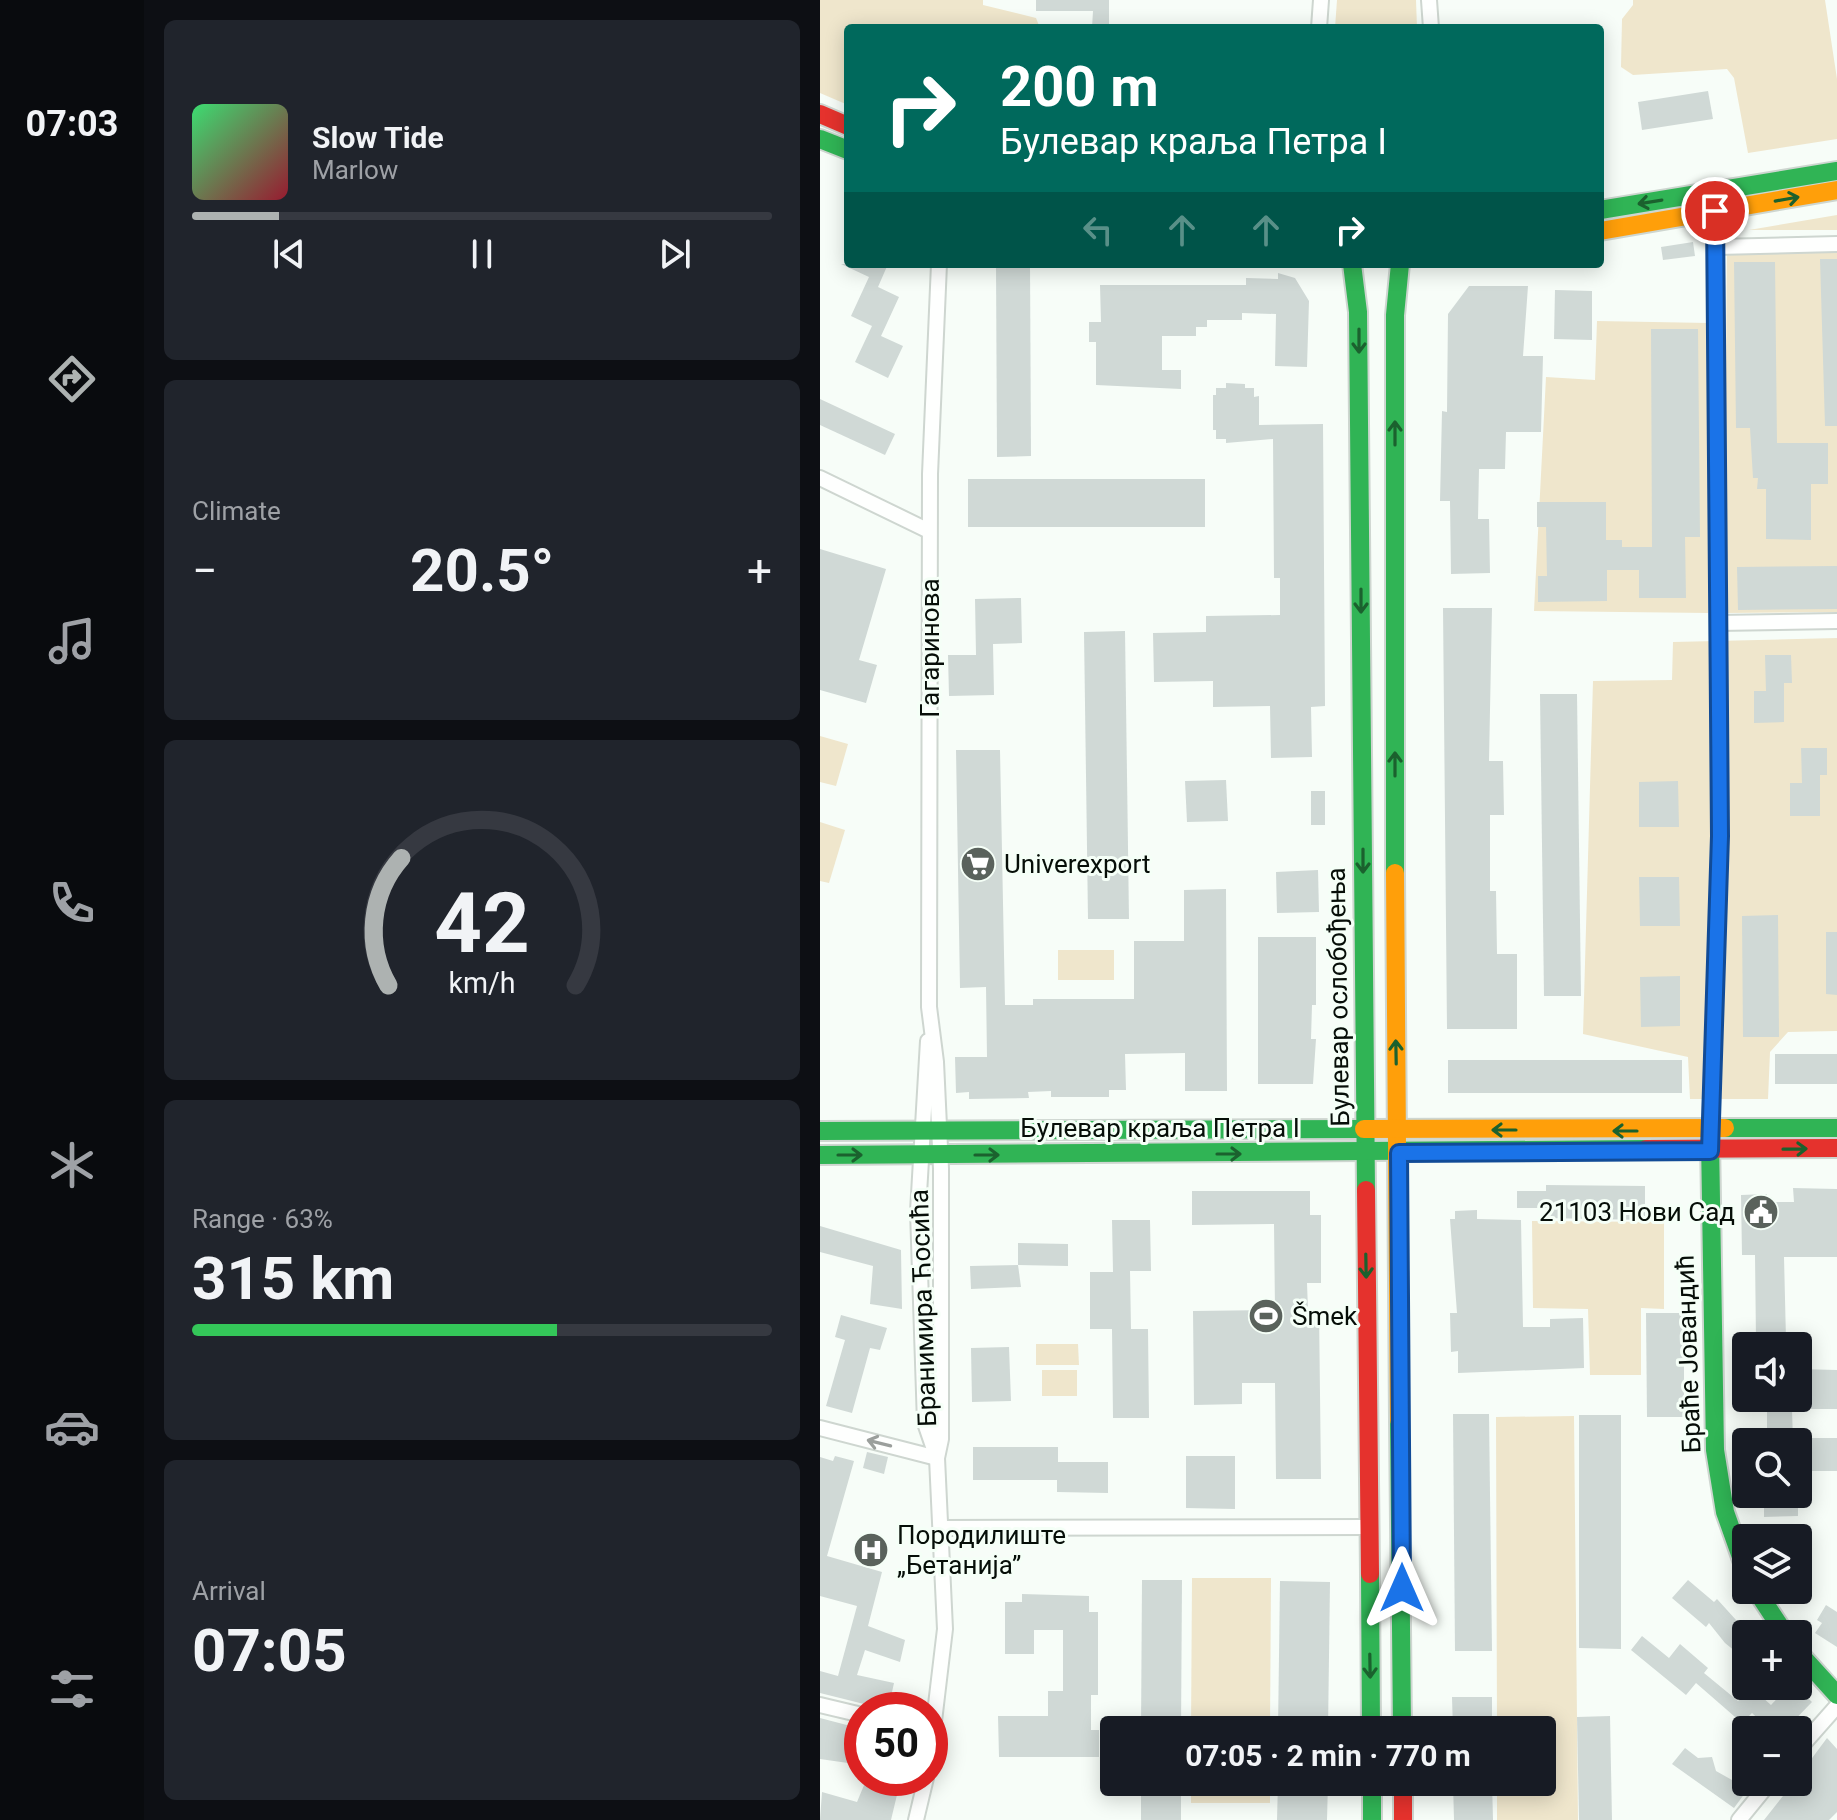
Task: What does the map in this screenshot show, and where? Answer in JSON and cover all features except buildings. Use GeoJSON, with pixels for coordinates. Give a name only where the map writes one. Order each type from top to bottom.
{"type":"FeatureCollection","features":[{"type":"Feature","properties":{"kind":"main road"},"geometry":{"type":"LineString","coordinates":[[820,114],[844,124]]}},
{"type":"Feature","properties":{"kind":"main road"},"geometry":{"type":"LineString","coordinates":[[820,139],[844,148]]}},
{"type":"Feature","properties":{"kind":"main road"},"geometry":{"type":"LineString","coordinates":[[1604,209],[1837,171]]}},
{"type":"Feature","properties":{"kind":"main road"},"geometry":{"type":"LineString","coordinates":[[1604,230],[1837,190]]}},
{"type":"Feature","properties":{"kind":"main road","name":"Булевар ослобођења"},"geometry":{"type":"LineString","coordinates":[[1352,268],[1358,312],[1371,1716]]}},
{"type":"Feature","properties":{"kind":"main road"},"geometry":{"type":"LineString","coordinates":[[1400,268],[1395,315],[1402,1716]]}},
{"type":"Feature","properties":{"kind":"main road","name":"Булевар краља Петра I"},"geometry":{"type":"LineString","coordinates":[[820,1131],[1710,1131],[1837,1128]]}},
{"type":"Feature","properties":{"kind":"main road","name":"Браће Јовандић"},"geometry":{"type":"LineString","coordinates":[[1710,1131],[1711,1349],[1718,1467],[1732,1532]]}},
{"type":"Feature","properties":{"kind":"main road","name":"Булевар краља Петра I"},"geometry":{"type":"LineString","coordinates":[[820,1155],[1837,1148]]}},
{"type":"Feature","properties":{"kind":"main road"},"geometry":{"type":"LineString","coordinates":[[1812,1667],[1837,1695]]}},
{"type":"Feature","properties":{"kind":"main road"},"geometry":{"type":"LineString","coordinates":[[1372,1796],[1372,1820]]}},
{"type":"Feature","properties":{"kind":"main road"},"geometry":{"type":"LineString","coordinates":[[1403,1796],[1403,1820]]}},
{"type":"Feature","properties":{"kind":"street"},"geometry":{"type":"LineString","coordinates":[[1319,24],[1321,0]]}},
{"type":"Feature","properties":{"kind":"street"},"geometry":{"type":"LineString","coordinates":[[1429,0],[1431,24]]}},
{"type":"Feature","properties":{"kind":"street"},"geometry":{"type":"LineString","coordinates":[[1710,1131],[1720,836],[1715,211]]}},
{"type":"Feature","properties":{"kind":"street"},"geometry":{"type":"LineString","coordinates":[[1717,247],[1837,244]]}},
{"type":"Feature","properties":{"kind":"street","name":"Гагаринова"},"geometry":{"type":"LineString","coordinates":[[920,1156],[931,1131],[936,1062],[930,1033],[929,531],[939,268]]}},
{"type":"Feature","properties":{"kind":"street"},"geometry":{"type":"LineString","coordinates":[[820,478],[929,531]]}},
{"type":"Feature","properties":{"kind":"street"},"geometry":{"type":"LineString","coordinates":[[1718,623],[1837,621]]}},
{"type":"Feature","properties":{"kind":"street","name":"Гагаринова"},"geometry":{"type":"LineString","coordinates":[[931,1131],[941,1156]]}},
{"type":"Feature","properties":{"kind":"street","name":"Бранимира Ћосића"},"geometry":{"type":"LineString","coordinates":[[920,1156],[918,1211],[925,1423],[937,1458],[942,1528],[945,1629],[937,1692]]}},
{"type":"Feature","properties":{"kind":"street","name":"Бранимира Ћосића"},"geometry":{"type":"LineString","coordinates":[[937,1458],[941,1439],[941,1156]]}},
{"type":"Feature","properties":{"kind":"street"},"geometry":{"type":"LineString","coordinates":[[820,1428],[937,1458]]}},
{"type":"Feature","properties":{"kind":"street"},"geometry":{"type":"LineString","coordinates":[[942,1528],[1369,1527]]}},
{"type":"Feature","properties":{"kind":"street"},"geometry":{"type":"LineString","coordinates":[[820,1705],[844,1711]]}},
{"type":"Feature","properties":{"kind":"street"},"geometry":{"type":"LineString","coordinates":[[1812,1734],[1837,1706]]}},
{"type":"Feature","properties":{"kind":"street"},"geometry":{"type":"LineString","coordinates":[[916,1820],[922,1796]]}},
{"type":"Feature","properties":{"kind":"street"},"geometry":{"type":"LineString","coordinates":[[1739,1820],[1759,1796]]}},
{"type":"Feature","properties":{"kind":"shaded area"},"geometry":{"type":"Polygon","coordinates":[[[820,0],[983,0],[983,5],[1036,18],[1038,24],[844,24],[844,103],[820,93],[820,0]]]}},
{"type":"Feature","properties":{"kind":"shaded area"},"geometry":{"type":"Polygon","coordinates":[[[1337,0],[1416,0],[1417,24],[1335,24],[1337,0]]]}},
{"type":"Feature","properties":{"kind":"shaded area"},"geometry":{"type":"Polygon","coordinates":[[[1633,0],[1825,0],[1837,79],[1837,139],[1748,153],[1734,78],[1727,69],[1633,75],[1621,67],[1622,19],[1633,5],[1633,0]]]}},
{"type":"Feature","properties":{"kind":"shaded area"},"geometry":{"type":"Polygon","coordinates":[[[1837,215],[1837,230],[1749,230],[1837,215]]]}},
{"type":"Feature","properties":{"kind":"shaded area"},"geometry":{"type":"Polygon","coordinates":[[[1727,251],[1837,252],[1837,612],[1724,613],[1727,251]]]}},
{"type":"Feature","properties":{"kind":"shaded area"},"geometry":{"type":"Polygon","coordinates":[[[1597,321],[1709,323],[1708,613],[1534,611],[1546,377],[1595,380],[1597,321]]]}},
{"type":"Feature","properties":{"kind":"shaded area"},"geometry":{"type":"Polygon","coordinates":[[[1837,638],[1837,1031],[1788,1032],[1770,1052],[1768,1099],[1690,1099],[1688,1057],[1583,1034],[1593,681],[1672,680],[1673,642],[1837,638]]]}},
{"type":"Feature","properties":{"kind":"shaded area"},"geometry":{"type":"Polygon","coordinates":[[[820,736],[848,744],[836,786],[820,782],[820,736]]]}},
{"type":"Feature","properties":{"kind":"shaded area"},"geometry":{"type":"Polygon","coordinates":[[[820,822],[845,830],[829,883],[820,881],[820,822]]]}},
{"type":"Feature","properties":{"kind":"shaded area"},"geometry":{"type":"Polygon","coordinates":[[[1058,950],[1114,950],[1114,980],[1058,980],[1058,950]]]}},
{"type":"Feature","properties":{"kind":"shaded area"},"geometry":{"type":"Polygon","coordinates":[[[1532,1221],[1664,1222],[1664,1309],[1641,1308],[1641,1375],[1590,1375],[1588,1309],[1533,1308],[1532,1221]]]}},
{"type":"Feature","properties":{"kind":"shaded area"},"geometry":{"type":"Polygon","coordinates":[[[1036,1344],[1078,1344],[1079,1365],[1036,1365],[1036,1344]]]}},
{"type":"Feature","properties":{"kind":"shaded area"},"geometry":{"type":"Polygon","coordinates":[[[1042,1370],[1077,1370],[1077,1396],[1042,1396],[1042,1370]]]}},
{"type":"Feature","properties":{"kind":"shaded area"},"geometry":{"type":"Polygon","coordinates":[[[1574,1416],[1578,1820],[1497,1820],[1497,1796],[1556,1796],[1556,1716],[1497,1716],[1496,1417],[1574,1416]]]}},
{"type":"Feature","properties":{"kind":"shaded area"},"geometry":{"type":"Polygon","coordinates":[[[1192,1578],[1271,1578],[1270,1716],[1191,1716],[1192,1578]]]}},
{"type":"Feature","properties":{"kind":"shaded area"},"geometry":{"type":"Polygon","coordinates":[[[1191,1796],[1270,1796],[1270,1803],[1191,1803],[1191,1796]]]}},
{"type":"Feature","properties":{"kind":"traffic: fast"},"geometry":{"type":"LineString","coordinates":[[820,139],[844,148]]}},
{"type":"Feature","properties":{"kind":"traffic: fast"},"geometry":{"type":"LineString","coordinates":[[1604,209],[1837,171]]}},
{"type":"Feature","properties":{"kind":"traffic: fast"},"geometry":{"type":"LineString","coordinates":[[1352,268],[1358,312],[1366,1190]]}},
{"type":"Feature","properties":{"kind":"traffic: fast"},"geometry":{"type":"LineString","coordinates":[[1395,873],[1395,315],[1400,268]]}},
{"type":"Feature","properties":{"kind":"traffic: fast"},"geometry":{"type":"LineString","coordinates":[[1725,1128],[1837,1128]]}},
{"type":"Feature","properties":{"kind":"traffic: fast"},"geometry":{"type":"LineString","coordinates":[[820,1131],[1364,1129]]}},
{"type":"Feature","properties":{"kind":"traffic: fast"},"geometry":{"type":"LineString","coordinates":[[1710,1139],[1715,1450],[1725,1512],[1732,1532]]}},
{"type":"Feature","properties":{"kind":"traffic: fast"},"geometry":{"type":"LineString","coordinates":[[820,1155],[1646,1149]]}},
{"type":"Feature","properties":{"kind":"traffic: fast"},"geometry":{"type":"LineString","coordinates":[[1399,1420],[1402,1716]]}},
{"type":"Feature","properties":{"kind":"traffic: fast"},"geometry":{"type":"LineString","coordinates":[[1370,1574],[1371,1716]]}},
{"type":"Feature","properties":{"kind":"traffic: fast"},"geometry":{"type":"LineString","coordinates":[[1765,1604],[1776,1620]]}},
{"type":"Feature","properties":{"kind":"traffic: fast"},"geometry":{"type":"LineString","coordinates":[[1812,1667],[1837,1695]]}},
{"type":"Feature","properties":{"kind":"traffic: fast"},"geometry":{"type":"LineString","coordinates":[[1372,1796],[1372,1820]]}},
{"type":"Feature","properties":{"kind":"traffic: slow"},"geometry":{"type":"LineString","coordinates":[[1604,230],[1837,190]]}},
{"type":"Feature","properties":{"kind":"traffic: slow"},"geometry":{"type":"LineString","coordinates":[[1395,873],[1399,1420]]}},
{"type":"Feature","properties":{"kind":"traffic: slow"},"geometry":{"type":"LineString","coordinates":[[1364,1129],[1725,1128]]}},
{"type":"Feature","properties":{"kind":"traffic: jam"},"geometry":{"type":"LineString","coordinates":[[820,114],[844,124]]}},
{"type":"Feature","properties":{"kind":"traffic: jam"},"geometry":{"type":"LineString","coordinates":[[1646,1149],[1837,1148]]}},
{"type":"Feature","properties":{"kind":"traffic: jam"},"geometry":{"type":"LineString","coordinates":[[1366,1190],[1370,1574]]}},
{"type":"Feature","properties":{"kind":"traffic: jam"},"geometry":{"type":"LineString","coordinates":[[1403,1796],[1403,1820]]}},
{"type":"Feature","properties":{"kind":"place","name":"Univerexport"},"geometry":{"type":"Point","coordinates":[978,864]}},
{"type":"Feature","properties":{"kind":"place","name":"21103 Нови Сад"},"geometry":{"type":"Point","coordinates":[1761,1212]}},
{"type":"Feature","properties":{"kind":"place","name":"Šmek"},"geometry":{"type":"Point","coordinates":[1266,1316]}},
{"type":"Feature","properties":{"kind":"place","name":"Породилиште „Бетанија”"},"geometry":{"type":"Point","coordinates":[871,1550]}},
{"type":"Feature","properties":{"kind":"route"},"geometry":{"type":"LineString","coordinates":[[1402,1588],[1399,1153],[1710,1151],[1720,836],[1715,211]]}}]}
